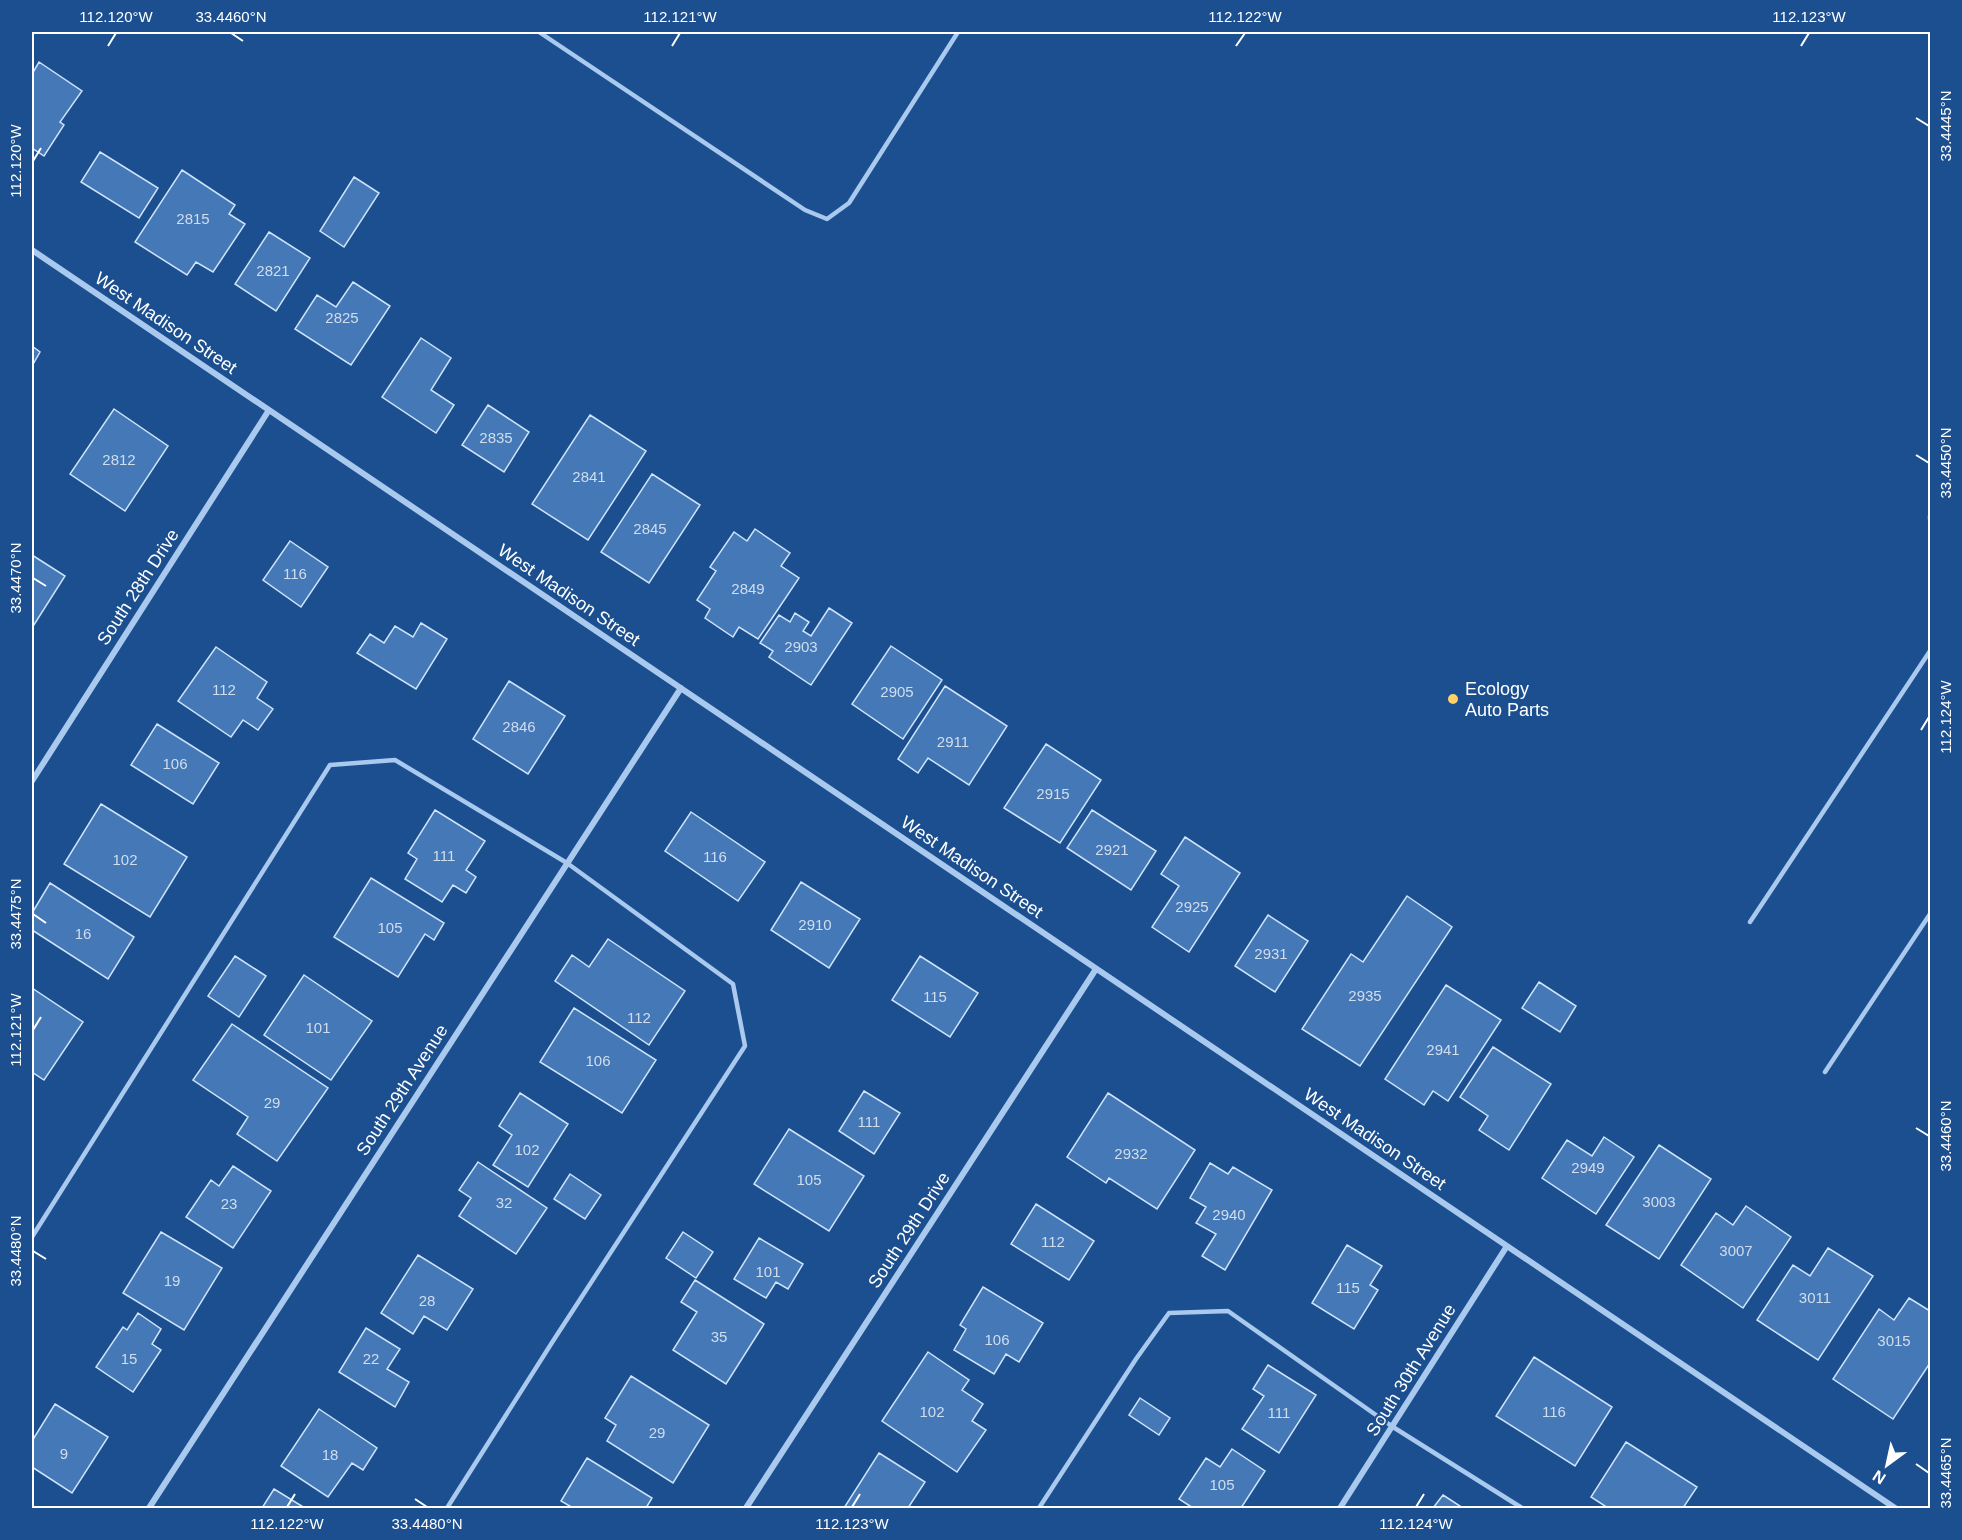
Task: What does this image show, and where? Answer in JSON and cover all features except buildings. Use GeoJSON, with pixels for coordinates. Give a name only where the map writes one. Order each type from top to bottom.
{"type":"FeatureCollection","features":[{"type":"Feature","properties":{"kind":"street","name":"West Madison Street"},"geometry":{"type":"LineString","coordinates":[[32,250],[1895,1509]]}},
{"type":"Feature","properties":{"kind":"street","name":"South 28th Drive"},"geometry":{"type":"LineString","coordinates":[[32,781],[269,410]]}},
{"type":"Feature","properties":{"kind":"street","name":"South 29th Avenue"},"geometry":{"type":"LineString","coordinates":[[149,1509],[681,688]]}},
{"type":"Feature","properties":{"kind":"street","name":"South 29th Drive"},"geometry":{"type":"LineString","coordinates":[[746,1509],[1096,969]]}},
{"type":"Feature","properties":{"kind":"street","name":"South 30th Avenue"},"geometry":{"type":"LineString","coordinates":[[1340,1509],[1507,1246]]}},
{"type":"Feature","properties":{"kind":"lane"},"geometry":{"type":"LineString","coordinates":[[539,32],[805,210],[827,219],[849,203],[958,32]]}},
{"type":"Feature","properties":{"kind":"lane"},"geometry":{"type":"LineString","coordinates":[[1750,922],[1930,651]]}},
{"type":"Feature","properties":{"kind":"lane"},"geometry":{"type":"LineString","coordinates":[[32,1237],[330,765],[395,760],[567,863],[733,984],[745,1046],[447,1509]]}},
{"type":"Feature","properties":{"kind":"lane"},"geometry":{"type":"LineString","coordinates":[[1825,1072],[1930,914]]}},
{"type":"Feature","properties":{"kind":"lane"},"geometry":{"type":"LineString","coordinates":[[1040,1509],[1136,1359],[1169,1313],[1227,1311],[1393,1427],[1522,1509]]}},
{"type":"Feature","properties":{"kind":"place","name":"Ecology Auto Parts"},"geometry":{"type":"Point","coordinates":[1453,699]}}]}
